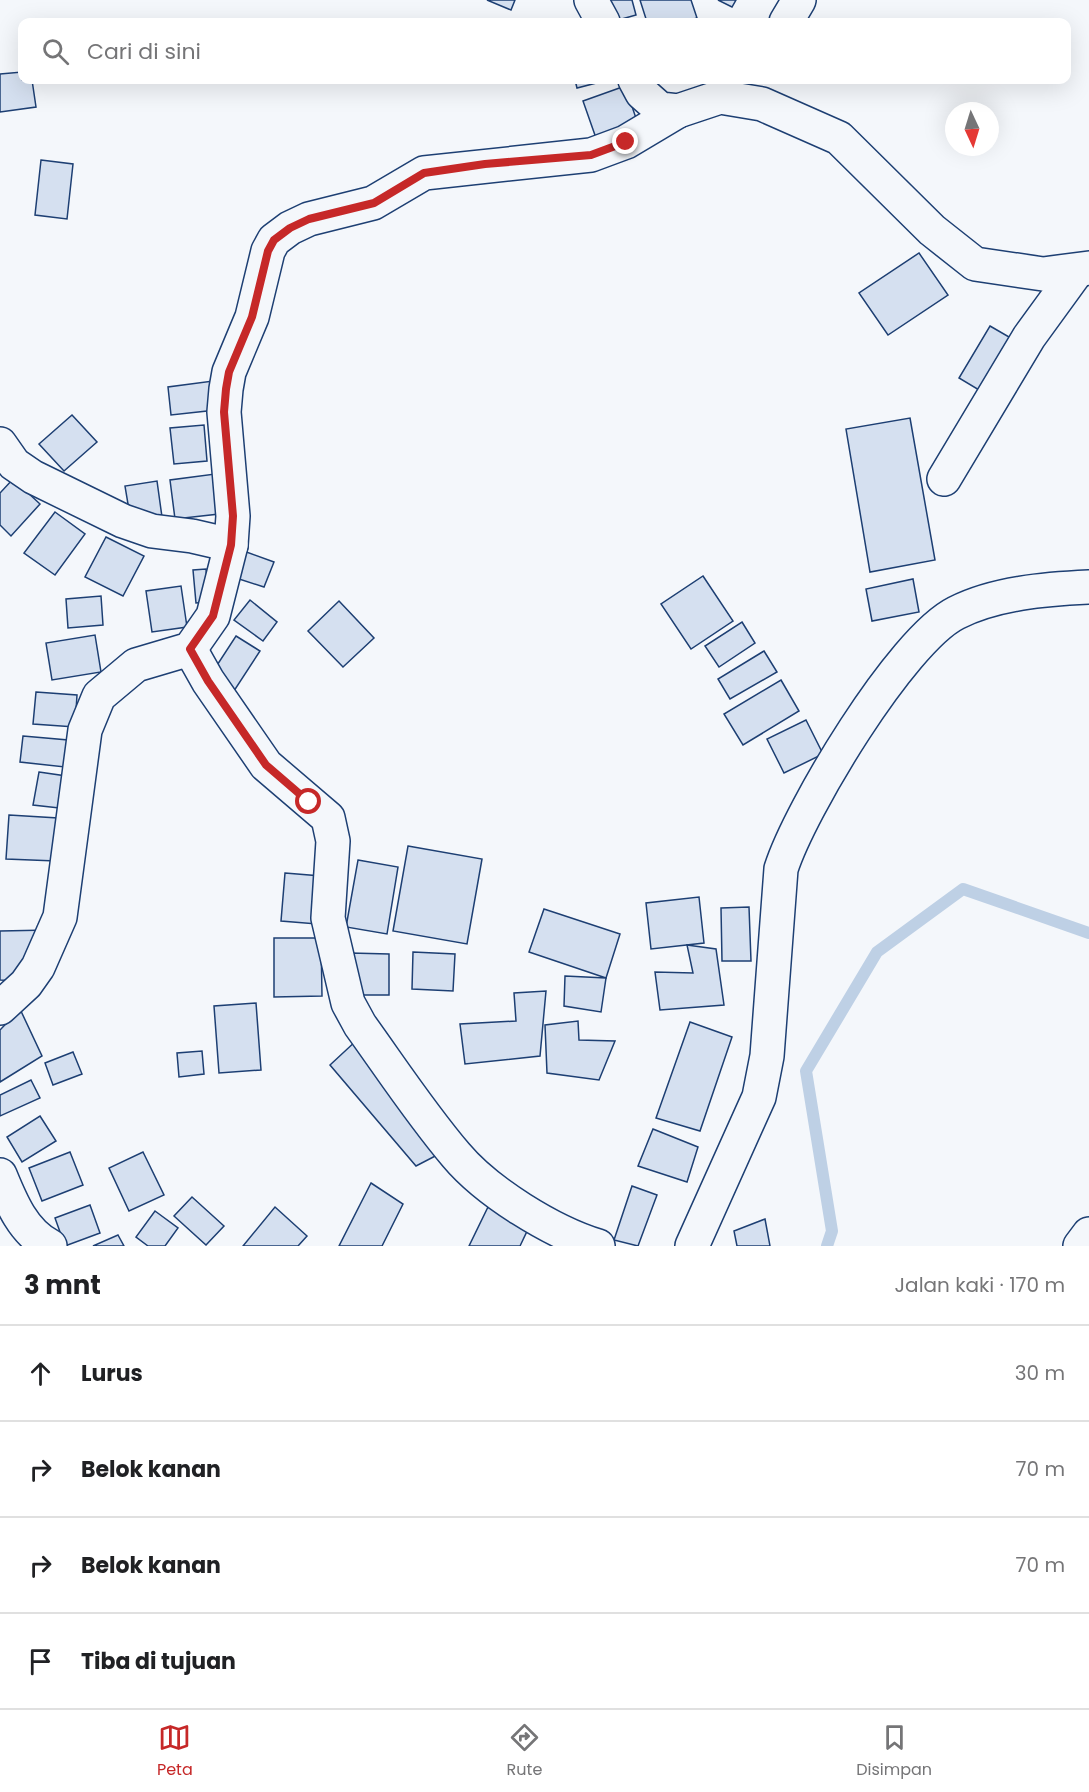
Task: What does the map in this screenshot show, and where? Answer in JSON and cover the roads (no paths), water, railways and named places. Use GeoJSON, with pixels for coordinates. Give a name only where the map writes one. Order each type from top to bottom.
{"type":"FeatureCollection","features":[{"type":"Feature","properties":{"kind":"street"},"geometry":{"type":"LineString","coordinates":[[591,0],[601,18]]}},
{"type":"Feature","properties":{"kind":"street"},"geometry":{"type":"LineString","coordinates":[[788,18],[799,0]]}},
{"type":"Feature","properties":{"kind":"street"},"geometry":{"type":"LineString","coordinates":[[637,84],[642,93],[660,109],[678,111]]}},
{"type":"Feature","properties":{"kind":"street"},"geometry":{"type":"LineString","coordinates":[[0,1008],[26,984],[38,968],[60,917],[85,730],[92,710],[109,685],[136,665],[190,649],[213,616],[231,545],[233,516],[224,412],[229,372],[252,317],[268,251],[274,240],[290,228],[309,219],[374,203],[424,173],[485,164],[591,155],[626,142],[678,111],[729,88],[840,138],[932,230],[975,264],[1043,274],[1083,270]]}},
{"type":"Feature","properties":{"kind":"street"},"geometry":{"type":"LineString","coordinates":[[944,478],[1029,337],[1083,270]]}},
{"type":"Feature","properties":{"kind":"street"},"geometry":{"type":"LineString","coordinates":[[0,444],[14,464],[33,477],[123,521],[152,531],[192,536],[231,545]]}},
{"type":"Feature","properties":{"kind":"street"},"geometry":{"type":"LineString","coordinates":[[692,1246],[759,1097],[766,1056],[781,869],[789,843],[827,775],[902,661],[941,622],[957,612],[993,600],[1056,589],[1089,587]]}},
{"type":"Feature","properties":{"kind":"street"},"geometry":{"type":"LineString","coordinates":[[190,649],[208,681],[266,765],[328,818],[333,841],[328,918],[348,1003],[360,1025],[457,1156],[511,1204],[583,1241],[598,1246]]}},
{"type":"Feature","properties":{"kind":"street"},"geometry":{"type":"LineString","coordinates":[[0,1175],[21,1220],[41,1241],[50,1246]]}},
{"type":"Feature","properties":{"kind":"street"},"geometry":{"type":"LineString","coordinates":[[1080,1246],[1089,1234]]}},
{"type":"Feature","properties":{"kind":"waterway"},"geometry":{"type":"LineString","coordinates":[[827,1246],[832,1231],[806,1071],[877,952],[963,889],[1089,933]]}}]}
